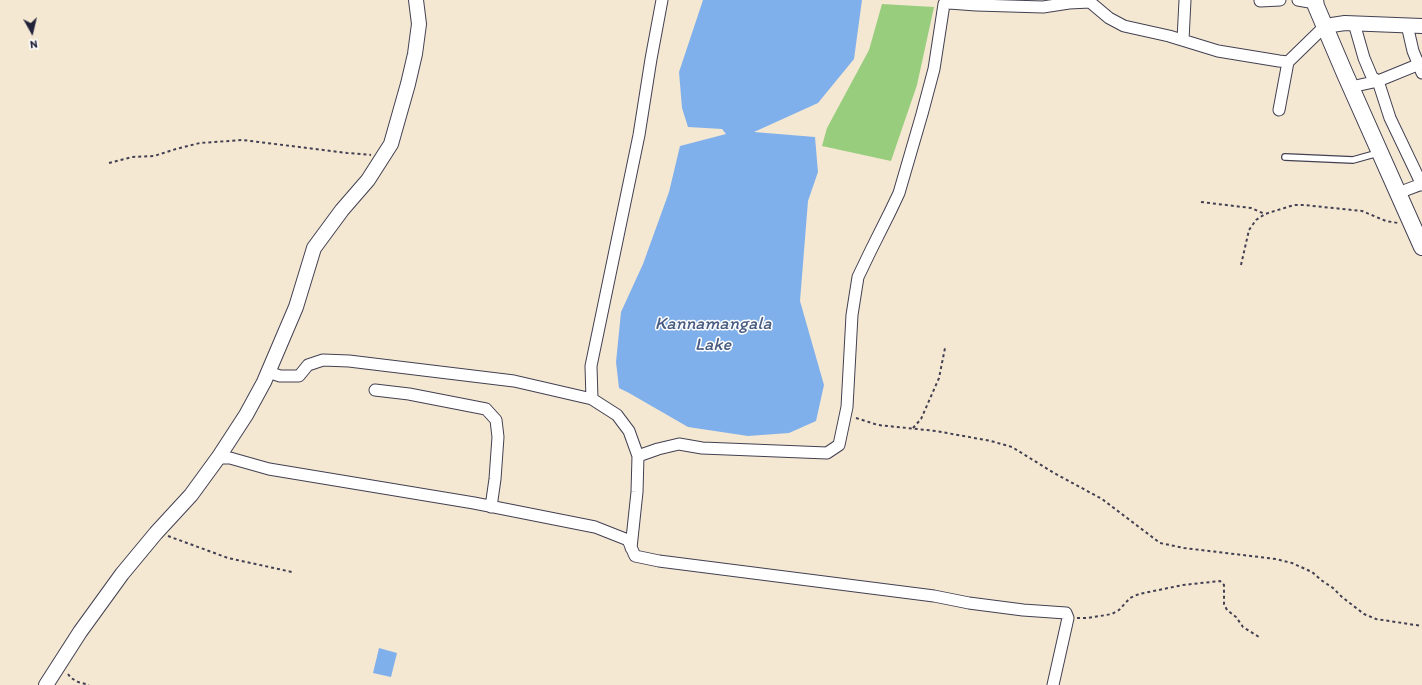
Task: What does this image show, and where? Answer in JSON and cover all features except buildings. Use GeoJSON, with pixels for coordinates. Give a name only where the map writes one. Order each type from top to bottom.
{"type":"FeatureCollection","features":[{"type":"Feature","properties":{"kind":"main road"},"geometry":{"type":"LineString","coordinates":[[1315,1],[1351,87],[1422,247]]}},
{"type":"Feature","properties":{"kind":"street"},"geometry":{"type":"LineString","coordinates":[[46,685],[80,632],[122,574],[156,533],[191,495],[218,458],[246,415],[268,372],[296,307],[314,248],[342,210],[368,180],[391,144],[410,76],[419,24],[416,0]]}},
{"type":"Feature","properties":{"kind":"street"},"geometry":{"type":"LineString","coordinates":[[592,399],[591,366],[640,135],[651,60],[662,0]]}},
{"type":"Feature","properties":{"kind":"street"},"geometry":{"type":"LineString","coordinates":[[1183,40],[1185,0]]}},
{"type":"Feature","properties":{"kind":"street"},"geometry":{"type":"LineString","coordinates":[[1260,1],[1280,0]]}},
{"type":"Feature","properties":{"kind":"street"},"geometry":{"type":"LineString","coordinates":[[1298,0],[1315,1]]}},
{"type":"Feature","properties":{"kind":"street"},"geometry":{"type":"LineString","coordinates":[[638,456],[679,444],[702,448],[827,453],[839,445],[846,407],[852,315],[858,277],[899,193],[934,69],[944,2],[1043,7],[1069,3],[1090,2],[1109,18],[1124,26],[1169,36],[1218,51],[1288,62]]}},
{"type":"Feature","properties":{"kind":"street"},"geometry":{"type":"LineString","coordinates":[[1354,23],[1364,58],[1372,77],[1378,81],[1390,118],[1422,184],[1398,193]]}},
{"type":"Feature","properties":{"kind":"street"},"geometry":{"type":"LineString","coordinates":[[1279,110],[1288,62],[1325,26],[1354,23],[1422,26]]}},
{"type":"Feature","properties":{"kind":"street"},"geometry":{"type":"LineString","coordinates":[[1351,87],[1378,81],[1421,67],[1413,51],[1407,25]]}},
{"type":"Feature","properties":{"kind":"street"},"geometry":{"type":"LineString","coordinates":[[268,372],[280,376],[299,376],[308,365],[323,360],[349,361],[514,381],[592,399],[617,415],[629,431],[638,456],[637,492],[631,548]]}},
{"type":"Feature","properties":{"kind":"street"},"geometry":{"type":"LineString","coordinates":[[375,390],[409,394],[486,409],[496,420],[498,437],[491,507]]}},
{"type":"Feature","properties":{"kind":"street"},"geometry":{"type":"LineString","coordinates":[[218,458],[230,458],[269,469],[491,507],[595,528],[628,540],[635,556],[659,561],[934,596],[968,603],[1023,610],[1066,613],[1068,618],[1053,685]]}},
{"type":"Feature","properties":{"kind":"lane"},"geometry":{"type":"LineString","coordinates":[[1285,157],[1353,160],[1380,152]]}},
{"type":"Feature","properties":{"kind":"path"},"geometry":{"type":"LineString","coordinates":[[109,162],[132,157],[154,156],[200,143],[243,140],[384,156]]}},
{"type":"Feature","properties":{"kind":"path"},"geometry":{"type":"LineString","coordinates":[[1201,202],[1251,208],[1265,214]]}},
{"type":"Feature","properties":{"kind":"path"},"geometry":{"type":"LineString","coordinates":[[1241,265],[1249,230],[1256,220],[1265,214],[1294,205],[1304,204],[1362,212],[1395,223],[1411,222]]}},
{"type":"Feature","properties":{"kind":"path"},"geometry":{"type":"LineString","coordinates":[[913,428],[921,419],[939,378],[944,348]]}},
{"type":"Feature","properties":{"kind":"path"},"geometry":{"type":"LineString","coordinates":[[846,407],[852,416],[860,420],[883,426],[913,428],[971,437],[1012,447],[1054,473],[1102,499],[1160,543],[1184,548],[1276,559],[1292,563],[1312,572],[1364,614],[1376,619],[1422,626]]}},
{"type":"Feature","properties":{"kind":"path"},"geometry":{"type":"LineString","coordinates":[[156,533],[172,537],[228,558],[292,572]]}},
{"type":"Feature","properties":{"kind":"path"},"geometry":{"type":"LineString","coordinates":[[1068,618],[1088,618],[1112,614],[1119,610],[1130,598],[1139,594],[1183,585],[1220,581],[1223,582],[1224,585],[1224,604],[1227,610],[1243,627],[1259,637]]}},
{"type":"Feature","properties":{"kind":"path"},"geometry":{"type":"LineString","coordinates":[[58,667],[66,672],[71,678],[89,685]]}},
{"type":"Feature","properties":{"kind":"green space"},"geometry":{"type":"Polygon","coordinates":[[[882,4],[934,7],[917,85],[891,161],[822,146],[827,128],[869,50],[882,4]]]}},
{"type":"Feature","properties":{"kind":"water","name":"Kannamangala Lake"},"geometry":{"type":"Polygon","coordinates":[[[703,0],[862,0],[854,59],[818,103],[754,132],[815,137],[818,172],[808,201],[800,301],[824,385],[816,421],[789,433],[748,436],[688,427],[619,388],[616,362],[621,312],[643,264],[669,192],[680,146],[726,134],[722,129],[688,127],[682,108],[679,72],[703,0]]]}},
{"type":"Feature","properties":{"kind":"water"},"geometry":{"type":"Polygon","coordinates":[[[379,648],[397,653],[391,677],[373,673],[379,648]]]}}]}
